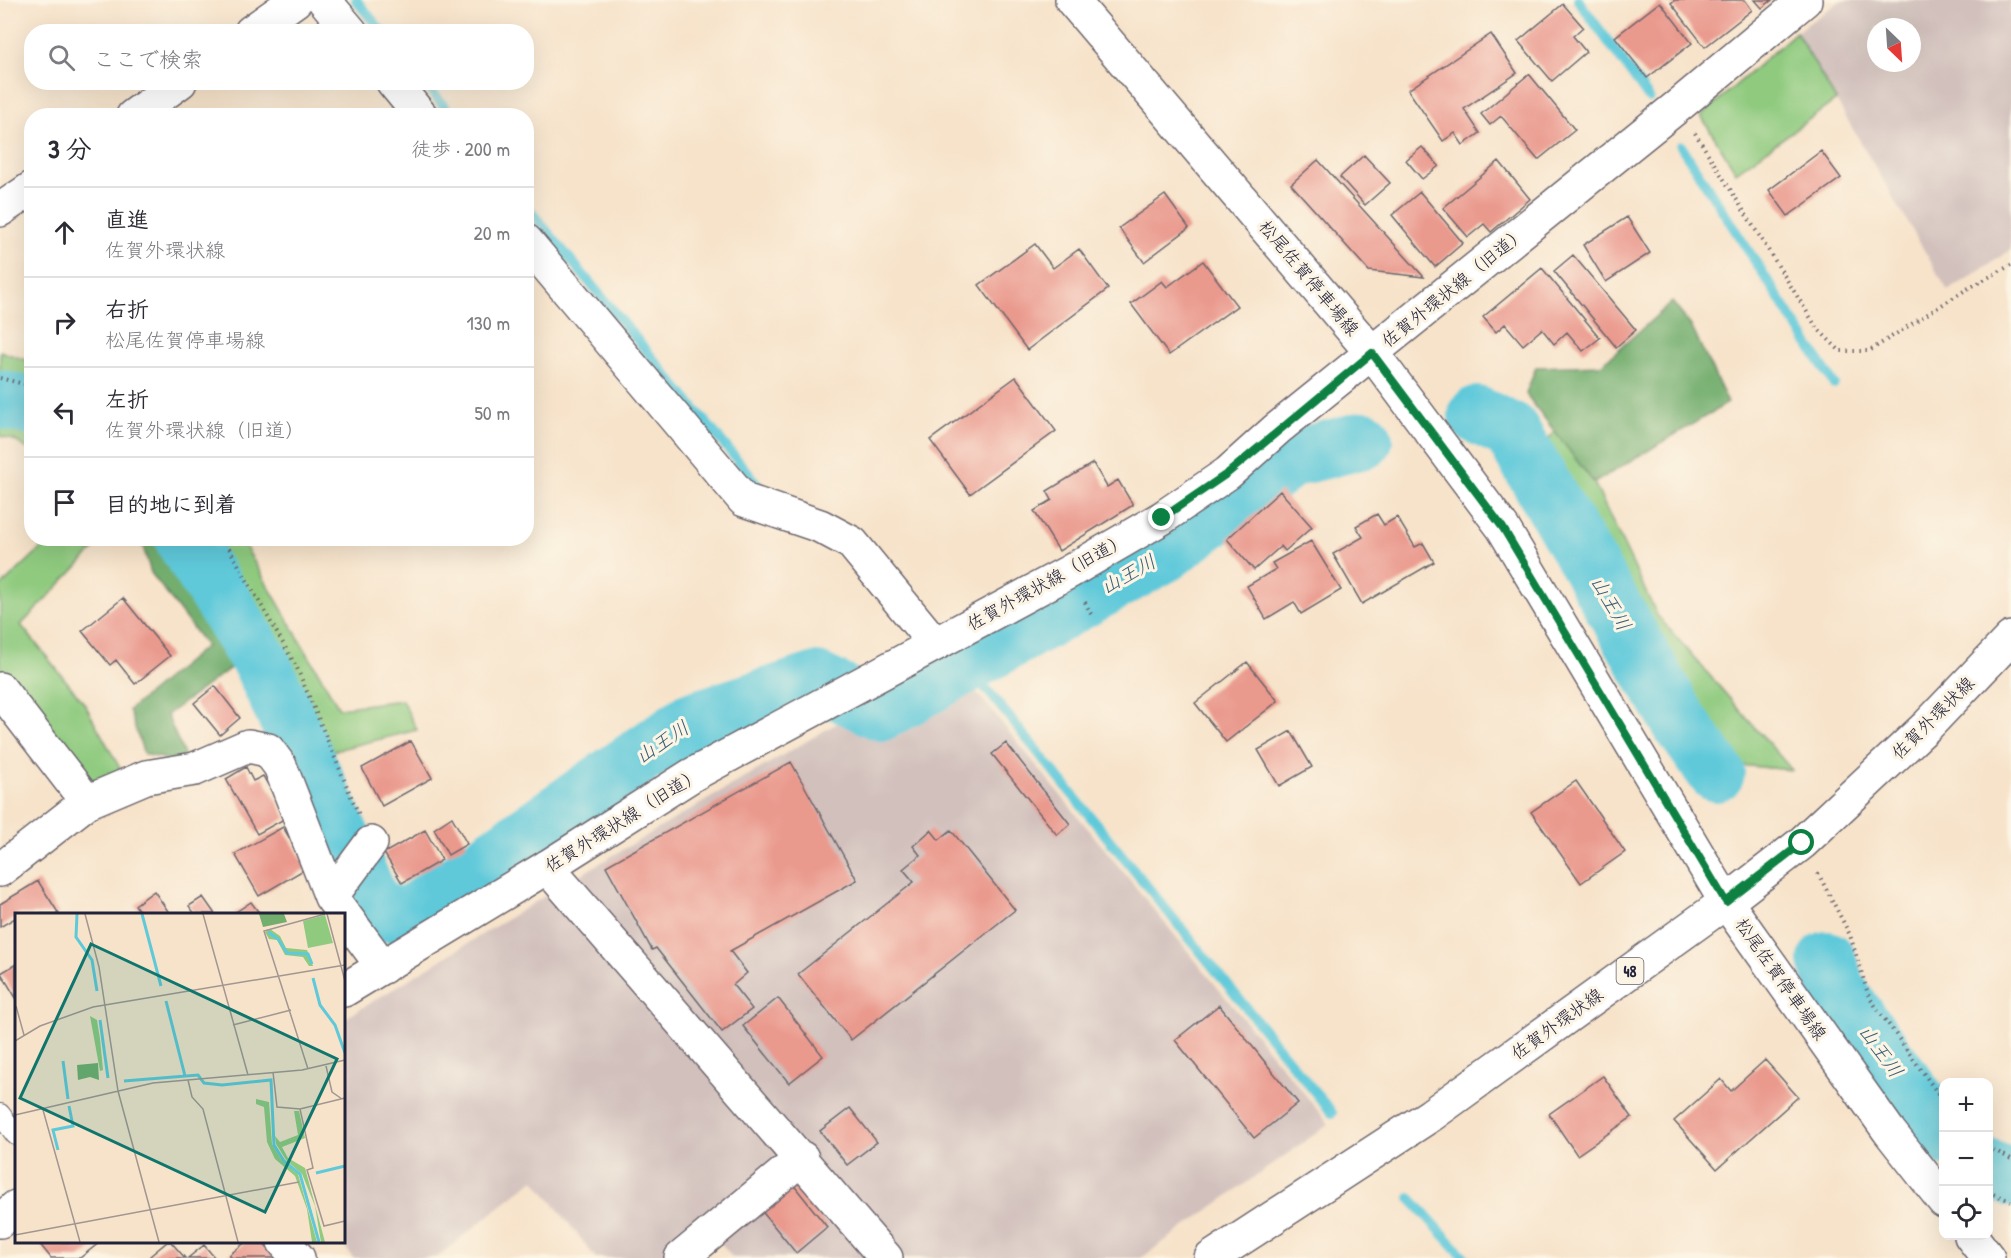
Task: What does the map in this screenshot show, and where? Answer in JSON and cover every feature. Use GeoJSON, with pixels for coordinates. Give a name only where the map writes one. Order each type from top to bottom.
{"type":"FeatureCollection","features":[{"type":"Feature","properties":{"kind":"street"},"geometry":{"type":"LineString","coordinates":[[262,24],[296,0]]}},
{"type":"Feature","properties":{"kind":"street"},"geometry":{"type":"LineString","coordinates":[[324,0],[344,24]]}},
{"type":"Feature","properties":{"kind":"street","name":"松尾佐賀停車場線"},"geometry":{"type":"LineString","coordinates":[[1072,0],[1372,353],[1503,528],[1726,902],[1889,1131],[1939,1195]]}},
{"type":"Feature","properties":{"kind":"street","name":"佐賀外環状線（旧道）"},"geometry":{"type":"LineString","coordinates":[[345,989],[692,776],[1162,518],[1228,473],[1805,0]]}},
{"type":"Feature","properties":{"kind":"street"},"geometry":{"type":"LineString","coordinates":[[144,108],[169,90]]}},
{"type":"Feature","properties":{"kind":"street"},"geometry":{"type":"LineString","coordinates":[[400,90],[414,108]]}},
{"type":"Feature","properties":{"kind":"street"},"geometry":{"type":"LineString","coordinates":[[0,210],[24,194]]}},
{"type":"Feature","properties":{"kind":"street"},"geometry":{"type":"LineString","coordinates":[[534,251],[744,500],[820,526],[852,543],[935,644]]}},
{"type":"Feature","properties":{"kind":"street","name":"佐賀外環状線"},"geometry":{"type":"LineString","coordinates":[[1211,1258],[1431,1115],[1726,902],[1802,843],[1928,725],[2011,638]]}},
{"type":"Feature","properties":{"kind":"street"},"geometry":{"type":"LineString","coordinates":[[0,689],[87,802]]}},
{"type":"Feature","properties":{"kind":"street"},"geometry":{"type":"LineString","coordinates":[[0,870],[87,802],[146,777],[195,770],[249,746],[268,750],[280,766],[332,897],[344,913]]}},
{"type":"Feature","properties":{"kind":"street"},"geometry":{"type":"LineString","coordinates":[[332,897],[371,843]]}},
{"type":"Feature","properties":{"kind":"street"},"geometry":{"type":"LineString","coordinates":[[547,867],[802,1158],[886,1258]]}},
{"type":"Feature","properties":{"kind":"street"},"geometry":{"type":"LineString","coordinates":[[345,914],[384,967]]}},
{"type":"Feature","properties":{"kind":"street"},"geometry":{"type":"LineString","coordinates":[[681,1258],[802,1158]]}},
{"type":"Feature","properties":{"kind":"street"},"geometry":{"type":"LineString","coordinates":[[0,1221],[15,1208]]}},
{"type":"Feature","properties":{"kind":"street"},"geometry":{"type":"LineString","coordinates":[[1974,1240],[1988,1258]]}},
{"type":"Feature","properties":{"kind":"street"},"geometry":{"type":"LineString","coordinates":[[285,1243],[298,1258]]}},
{"type":"Feature","properties":{"kind":"lane"},"geometry":{"type":"LineString","coordinates":[[0,1114],[15,1134]]}},
{"type":"Feature","properties":{"kind":"path"},"geometry":{"type":"LineString","coordinates":[[1678,106],[1817,328],[1840,351],[1869,351],[2011,265]]}},
{"type":"Feature","properties":{"kind":"path"},"geometry":{"type":"LineString","coordinates":[[0,378],[24,384]]}},
{"type":"Feature","properties":{"kind":"path"},"geometry":{"type":"LineString","coordinates":[[228,546],[297,668],[371,843]]}},
{"type":"Feature","properties":{"kind":"path"},"geometry":{"type":"LineString","coordinates":[[1802,843],[1850,935],[1869,997],[1939,1095]]}},
{"type":"Feature","properties":{"kind":"path"},"geometry":{"type":"LineString","coordinates":[[1993,1150],[2011,1159]]}},
{"type":"Feature","properties":{"kind":"path"},"geometry":{"type":"LineString","coordinates":[[1993,1194],[2011,1202]]}},
{"type":"Feature","properties":{"kind":"shaded area"},"geometry":{"type":"Polygon","coordinates":[[[1842,0],[2011,0],[2011,250],[1948,291],[1796,32],[1842,0]]]}},
{"type":"Feature","properties":{"kind":"shaded area"},"geometry":{"type":"Polygon","coordinates":[[[969,683],[1329,1124],[1141,1258],[733,1258],[716,1237],[674,1258],[596,1258],[534,1179],[436,1258],[353,1258],[343,1243],[345,1243],[345,1018],[553,891],[839,722],[869,736],[969,683]]]}},
{"type":"Feature","properties":{"kind":"green space"},"geometry":{"type":"Polygon","coordinates":[[[1796,32],[1836,100],[1736,172],[1701,116],[1796,32]]]}},
{"type":"Feature","properties":{"kind":"green space"},"geometry":{"type":"Polygon","coordinates":[[[1672,302],[1691,326],[1728,403],[1594,483],[1526,394],[1536,367],[1601,365],[1672,302]]]}},
{"type":"Feature","properties":{"kind":"green space"},"geometry":{"type":"Polygon","coordinates":[[[0,351],[24,360],[24,395],[0,390],[0,351]]]}},
{"type":"Feature","properties":{"kind":"green space"},"geometry":{"type":"Polygon","coordinates":[[[0,409],[24,417],[24,446],[14,440],[0,436],[0,409]]]}},
{"type":"Feature","properties":{"kind":"green space"},"geometry":{"type":"Polygon","coordinates":[[[1555,431],[1594,483],[1657,615],[1792,770],[1738,765],[1653,650],[1538,451],[1555,431]]]}},
{"type":"Feature","properties":{"kind":"green space"},"geometry":{"type":"Polygon","coordinates":[[[44,546],[97,546],[21,625],[84,703],[122,772],[90,787],[0,668],[0,587],[44,546]]]}},
{"type":"Feature","properties":{"kind":"green space"},"geometry":{"type":"Polygon","coordinates":[[[143,546],[174,546],[237,663],[167,715],[188,764],[144,754],[129,710],[206,646],[151,573],[143,546]]]}},
{"type":"Feature","properties":{"kind":"green space"},"geometry":{"type":"Polygon","coordinates":[[[216,546],[245,546],[339,708],[402,700],[417,730],[320,754],[216,546]]]}},
{"type":"Feature","properties":{"kind":"building"},"geometry":{"type":"Polygon","coordinates":[[[1675,0],[1745,0],[1752,10],[1705,47],[1671,3],[1675,0]]]}},
{"type":"Feature","properties":{"kind":"building"},"geometry":{"type":"Polygon","coordinates":[[[1755,0],[1772,0],[1762,8],[1755,0]]]}},
{"type":"Feature","properties":{"kind":"building"},"geometry":{"type":"Polygon","coordinates":[[[1660,2],[1692,43],[1647,78],[1615,37],[1660,2]]]}},
{"type":"Feature","properties":{"kind":"building"},"geometry":{"type":"Polygon","coordinates":[[[1563,4],[1583,27],[1573,36],[1586,52],[1552,81],[1518,41],[1563,4]]]}},
{"type":"Feature","properties":{"kind":"building"},"geometry":{"type":"Polygon","coordinates":[[[1491,34],[1517,73],[1464,109],[1480,133],[1463,145],[1455,133],[1443,141],[1408,90],[1491,34]]]}},
{"type":"Feature","properties":{"kind":"building"},"geometry":{"type":"Polygon","coordinates":[[[1529,74],[1575,130],[1538,160],[1501,116],[1490,125],[1481,114],[1529,74]]]}},
{"type":"Feature","properties":{"kind":"building"},"geometry":{"type":"Polygon","coordinates":[[[1422,147],[1439,166],[1422,179],[1406,160],[1422,147]]]}},
{"type":"Feature","properties":{"kind":"building"},"geometry":{"type":"Polygon","coordinates":[[[1821,151],[1841,178],[1788,216],[1769,190],[1821,151]]]}},
{"type":"Feature","properties":{"kind":"building"},"geometry":{"type":"Polygon","coordinates":[[[1364,155],[1390,183],[1365,205],[1340,177],[1364,155]]]}},
{"type":"Feature","properties":{"kind":"building"},"geometry":{"type":"Polygon","coordinates":[[[1318,160],[1424,277],[1369,271],[1291,184],[1318,160]]]}},
{"type":"Feature","properties":{"kind":"building"},"geometry":{"type":"Polygon","coordinates":[[[1499,161],[1530,199],[1491,232],[1484,224],[1468,237],[1443,208],[1499,161]]]}},
{"type":"Feature","properties":{"kind":"building"},"geometry":{"type":"Polygon","coordinates":[[[1420,192],[1463,243],[1435,267],[1392,215],[1420,192]]]}},
{"type":"Feature","properties":{"kind":"building"},"geometry":{"type":"Polygon","coordinates":[[[1165,195],[1189,228],[1144,262],[1119,228],[1165,195]]]}},
{"type":"Feature","properties":{"kind":"building"},"geometry":{"type":"Polygon","coordinates":[[[1627,217],[1650,253],[1606,282],[1583,245],[1627,217]]]}},
{"type":"Feature","properties":{"kind":"building"},"geometry":{"type":"Polygon","coordinates":[[[1035,244],[1053,268],[1079,249],[1108,289],[1027,350],[979,285],[1035,244]]]}},
{"type":"Feature","properties":{"kind":"building"},"geometry":{"type":"Polygon","coordinates":[[[1573,255],[1636,330],[1616,347],[1554,271],[1573,255]]]}},
{"type":"Feature","properties":{"kind":"building"},"geometry":{"type":"Polygon","coordinates":[[[1203,261],[1237,306],[1169,355],[1131,304],[1162,281],[1167,287],[1203,261]]]}},
{"type":"Feature","properties":{"kind":"building"},"geometry":{"type":"Polygon","coordinates":[[[1542,268],[1600,338],[1583,351],[1567,332],[1554,344],[1542,329],[1523,345],[1505,324],[1496,332],[1483,317],[1542,268]]]}},
{"type":"Feature","properties":{"kind":"building"},"geometry":{"type":"Polygon","coordinates":[[[1016,377],[1056,431],[970,494],[930,440],[1016,377]]]}},
{"type":"Feature","properties":{"kind":"building"},"geometry":{"type":"Polygon","coordinates":[[[1093,463],[1107,487],[1118,480],[1133,505],[1059,551],[1034,511],[1052,500],[1047,491],[1093,463]]]}},
{"type":"Feature","properties":{"kind":"building"},"geometry":{"type":"Polygon","coordinates":[[[1280,491],[1312,527],[1285,551],[1281,546],[1254,570],[1227,539],[1280,491]]]}},
{"type":"Feature","properties":{"kind":"building"},"geometry":{"type":"Polygon","coordinates":[[[1377,514],[1384,525],[1397,517],[1415,547],[1423,543],[1434,562],[1362,604],[1333,554],[1363,537],[1356,526],[1377,514]]]}},
{"type":"Feature","properties":{"kind":"building"},"geometry":{"type":"Polygon","coordinates":[[[1311,541],[1341,590],[1301,614],[1294,602],[1266,619],[1247,586],[1276,569],[1272,563],[1311,541]]]}},
{"type":"Feature","properties":{"kind":"building"},"geometry":{"type":"Polygon","coordinates":[[[123,598],[170,656],[135,684],[116,660],[110,665],[82,631],[123,598]]]}},
{"type":"Feature","properties":{"kind":"building"},"geometry":{"type":"Polygon","coordinates":[[[1247,662],[1278,701],[1226,742],[1195,703],[1247,662]]]}},
{"type":"Feature","properties":{"kind":"building"},"geometry":{"type":"Polygon","coordinates":[[[215,686],[240,718],[220,735],[194,703],[215,686]]]}},
{"type":"Feature","properties":{"kind":"building"},"geometry":{"type":"Polygon","coordinates":[[[1291,731],[1312,767],[1279,786],[1258,750],[1291,731]]]}},
{"type":"Feature","properties":{"kind":"building"},"geometry":{"type":"Polygon","coordinates":[[[411,741],[432,778],[382,806],[362,768],[411,741]]]}},
{"type":"Feature","properties":{"kind":"building"},"geometry":{"type":"Polygon","coordinates":[[[1006,743],[1070,824],[1057,835],[992,754],[1006,743]]]}},
{"type":"Feature","properties":{"kind":"building"},"geometry":{"type":"Polygon","coordinates":[[[791,762],[857,880],[730,951],[747,973],[733,985],[752,1009],[722,1032],[656,948],[652,950],[606,866],[791,762]]]}},
{"type":"Feature","properties":{"kind":"building"},"geometry":{"type":"Polygon","coordinates":[[[246,767],[253,781],[263,776],[286,818],[257,834],[226,779],[246,767]]]}},
{"type":"Feature","properties":{"kind":"building"},"geometry":{"type":"Polygon","coordinates":[[[1576,781],[1625,852],[1581,883],[1531,812],[1576,781]]]}},
{"type":"Feature","properties":{"kind":"building"},"geometry":{"type":"Polygon","coordinates":[[[452,817],[467,844],[448,855],[434,829],[452,817]]]}},
{"type":"Feature","properties":{"kind":"building"},"geometry":{"type":"Polygon","coordinates":[[[283,827],[307,868],[259,896],[235,854],[283,827]]]}},
{"type":"Feature","properties":{"kind":"building"},"geometry":{"type":"Polygon","coordinates":[[[425,830],[442,860],[402,883],[384,853],[425,830]]]}},
{"type":"Feature","properties":{"kind":"building"},"geometry":{"type":"Polygon","coordinates":[[[931,830],[939,840],[951,830],[1015,910],[851,1040],[798,974],[914,882],[903,869],[920,855],[913,846],[931,830]]]}},
{"type":"Feature","properties":{"kind":"building"},"geometry":{"type":"Polygon","coordinates":[[[38,881],[58,913],[15,913],[15,918],[0,927],[0,904],[38,881]]]}},
{"type":"Feature","properties":{"kind":"building"},"geometry":{"type":"Polygon","coordinates":[[[154,891],[169,913],[140,913],[135,905],[154,891]]]}},
{"type":"Feature","properties":{"kind":"building"},"geometry":{"type":"Polygon","coordinates":[[[203,897],[214,913],[194,913],[189,906],[203,897]]]}},
{"type":"Feature","properties":{"kind":"building"},"geometry":{"type":"Polygon","coordinates":[[[251,902],[259,913],[234,913],[251,902]]]}},
{"type":"Feature","properties":{"kind":"building"},"geometry":{"type":"Polygon","coordinates":[[[15,965],[15,996],[1,973],[15,965]]]}},
{"type":"Feature","properties":{"kind":"building"},"geometry":{"type":"Polygon","coordinates":[[[778,998],[823,1056],[789,1083],[743,1026],[778,998]]]}},
{"type":"Feature","properties":{"kind":"building"},"geometry":{"type":"Polygon","coordinates":[[[1219,1005],[1298,1103],[1254,1138],[1175,1040],[1219,1005]]]}},
{"type":"Feature","properties":{"kind":"building"},"geometry":{"type":"Polygon","coordinates":[[[1765,1060],[1798,1097],[1717,1169],[1674,1121],[1721,1079],[1731,1091],[1765,1060]]]}},
{"type":"Feature","properties":{"kind":"building"},"geometry":{"type":"Polygon","coordinates":[[[1603,1076],[1632,1117],[1577,1155],[1549,1114],[1603,1076]]]}},
{"type":"Feature","properties":{"kind":"building"},"geometry":{"type":"Polygon","coordinates":[[[850,1108],[877,1142],[847,1165],[820,1131],[850,1108]]]}},
{"type":"Feature","properties":{"kind":"building"},"geometry":{"type":"Polygon","coordinates":[[[792,1183],[827,1227],[796,1253],[760,1209],[792,1183]]]}},
{"type":"Feature","properties":{"kind":"building"},"geometry":{"type":"Polygon","coordinates":[[[39,1243],[99,1243],[80,1258],[51,1258],[39,1243]]]}},
{"type":"Feature","properties":{"kind":"building"},"geometry":{"type":"Polygon","coordinates":[[[166,1243],[172,1243],[185,1258],[152,1258],[150,1256],[166,1243]]]}},
{"type":"Feature","properties":{"kind":"building"},"geometry":{"type":"Polygon","coordinates":[[[245,1243],[263,1243],[276,1258],[232,1258],[229,1255],[245,1243]]]}},
{"type":"Feature","properties":{"kind":"building"},"geometry":{"type":"Polygon","coordinates":[[[204,1245],[215,1258],[188,1258],[204,1245]]]}},
{"type":"Feature","properties":{"kind":"waterway"},"geometry":{"type":"LineString","coordinates":[[356,0],[376,24]]}},
{"type":"Feature","properties":{"kind":"waterway"},"geometry":{"type":"LineString","coordinates":[[1578,0],[1649,98]]}},
{"type":"Feature","properties":{"kind":"waterway"},"geometry":{"type":"LineString","coordinates":[[431,90],[445,108]]}},
{"type":"Feature","properties":{"kind":"waterway"},"geometry":{"type":"LineString","coordinates":[[1681,146],[1834,384]]}},
{"type":"Feature","properties":{"kind":"waterway"},"geometry":{"type":"LineString","coordinates":[[534,216],[758,485]]}},
{"type":"Feature","properties":{"kind":"waterway","name":"山王川"},"geometry":{"type":"LineString","coordinates":[[0,399],[24,405]]}},
{"type":"Feature","properties":{"kind":"waterway","name":"山王川"},"geometry":{"type":"LineString","coordinates":[[1477,415],[1511,431],[1681,724],[1716,773]]}},
{"type":"Feature","properties":{"kind":"waterway","name":"山王川"},"geometry":{"type":"LineString","coordinates":[[188,546],[262,664],[375,910],[407,917],[691,721],[817,681],[881,712],[1164,554],[1290,459],[1364,440]]}},
{"type":"Feature","properties":{"kind":"waterway"},"geometry":{"type":"LineString","coordinates":[[966,664],[1332,1113]]}},
{"type":"Feature","properties":{"kind":"waterway","name":"山王川"},"geometry":{"type":"LineString","coordinates":[[1827,960],[1838,991],[1940,1132]]}},
{"type":"Feature","properties":{"kind":"waterway","name":"山王川"},"geometry":{"type":"LineString","coordinates":[[1993,1170],[2011,1178]]}},
{"type":"Feature","properties":{"kind":"waterway"},"geometry":{"type":"LineString","coordinates":[[1410,1198],[1465,1258]]}},
{"type":"Feature","properties":{"kind":"route"},"geometry":{"type":"LineString","coordinates":[[1162,518],[1228,473],[1277,429],[1372,353],[1503,528],[1726,902],[1802,843]]}}]}
